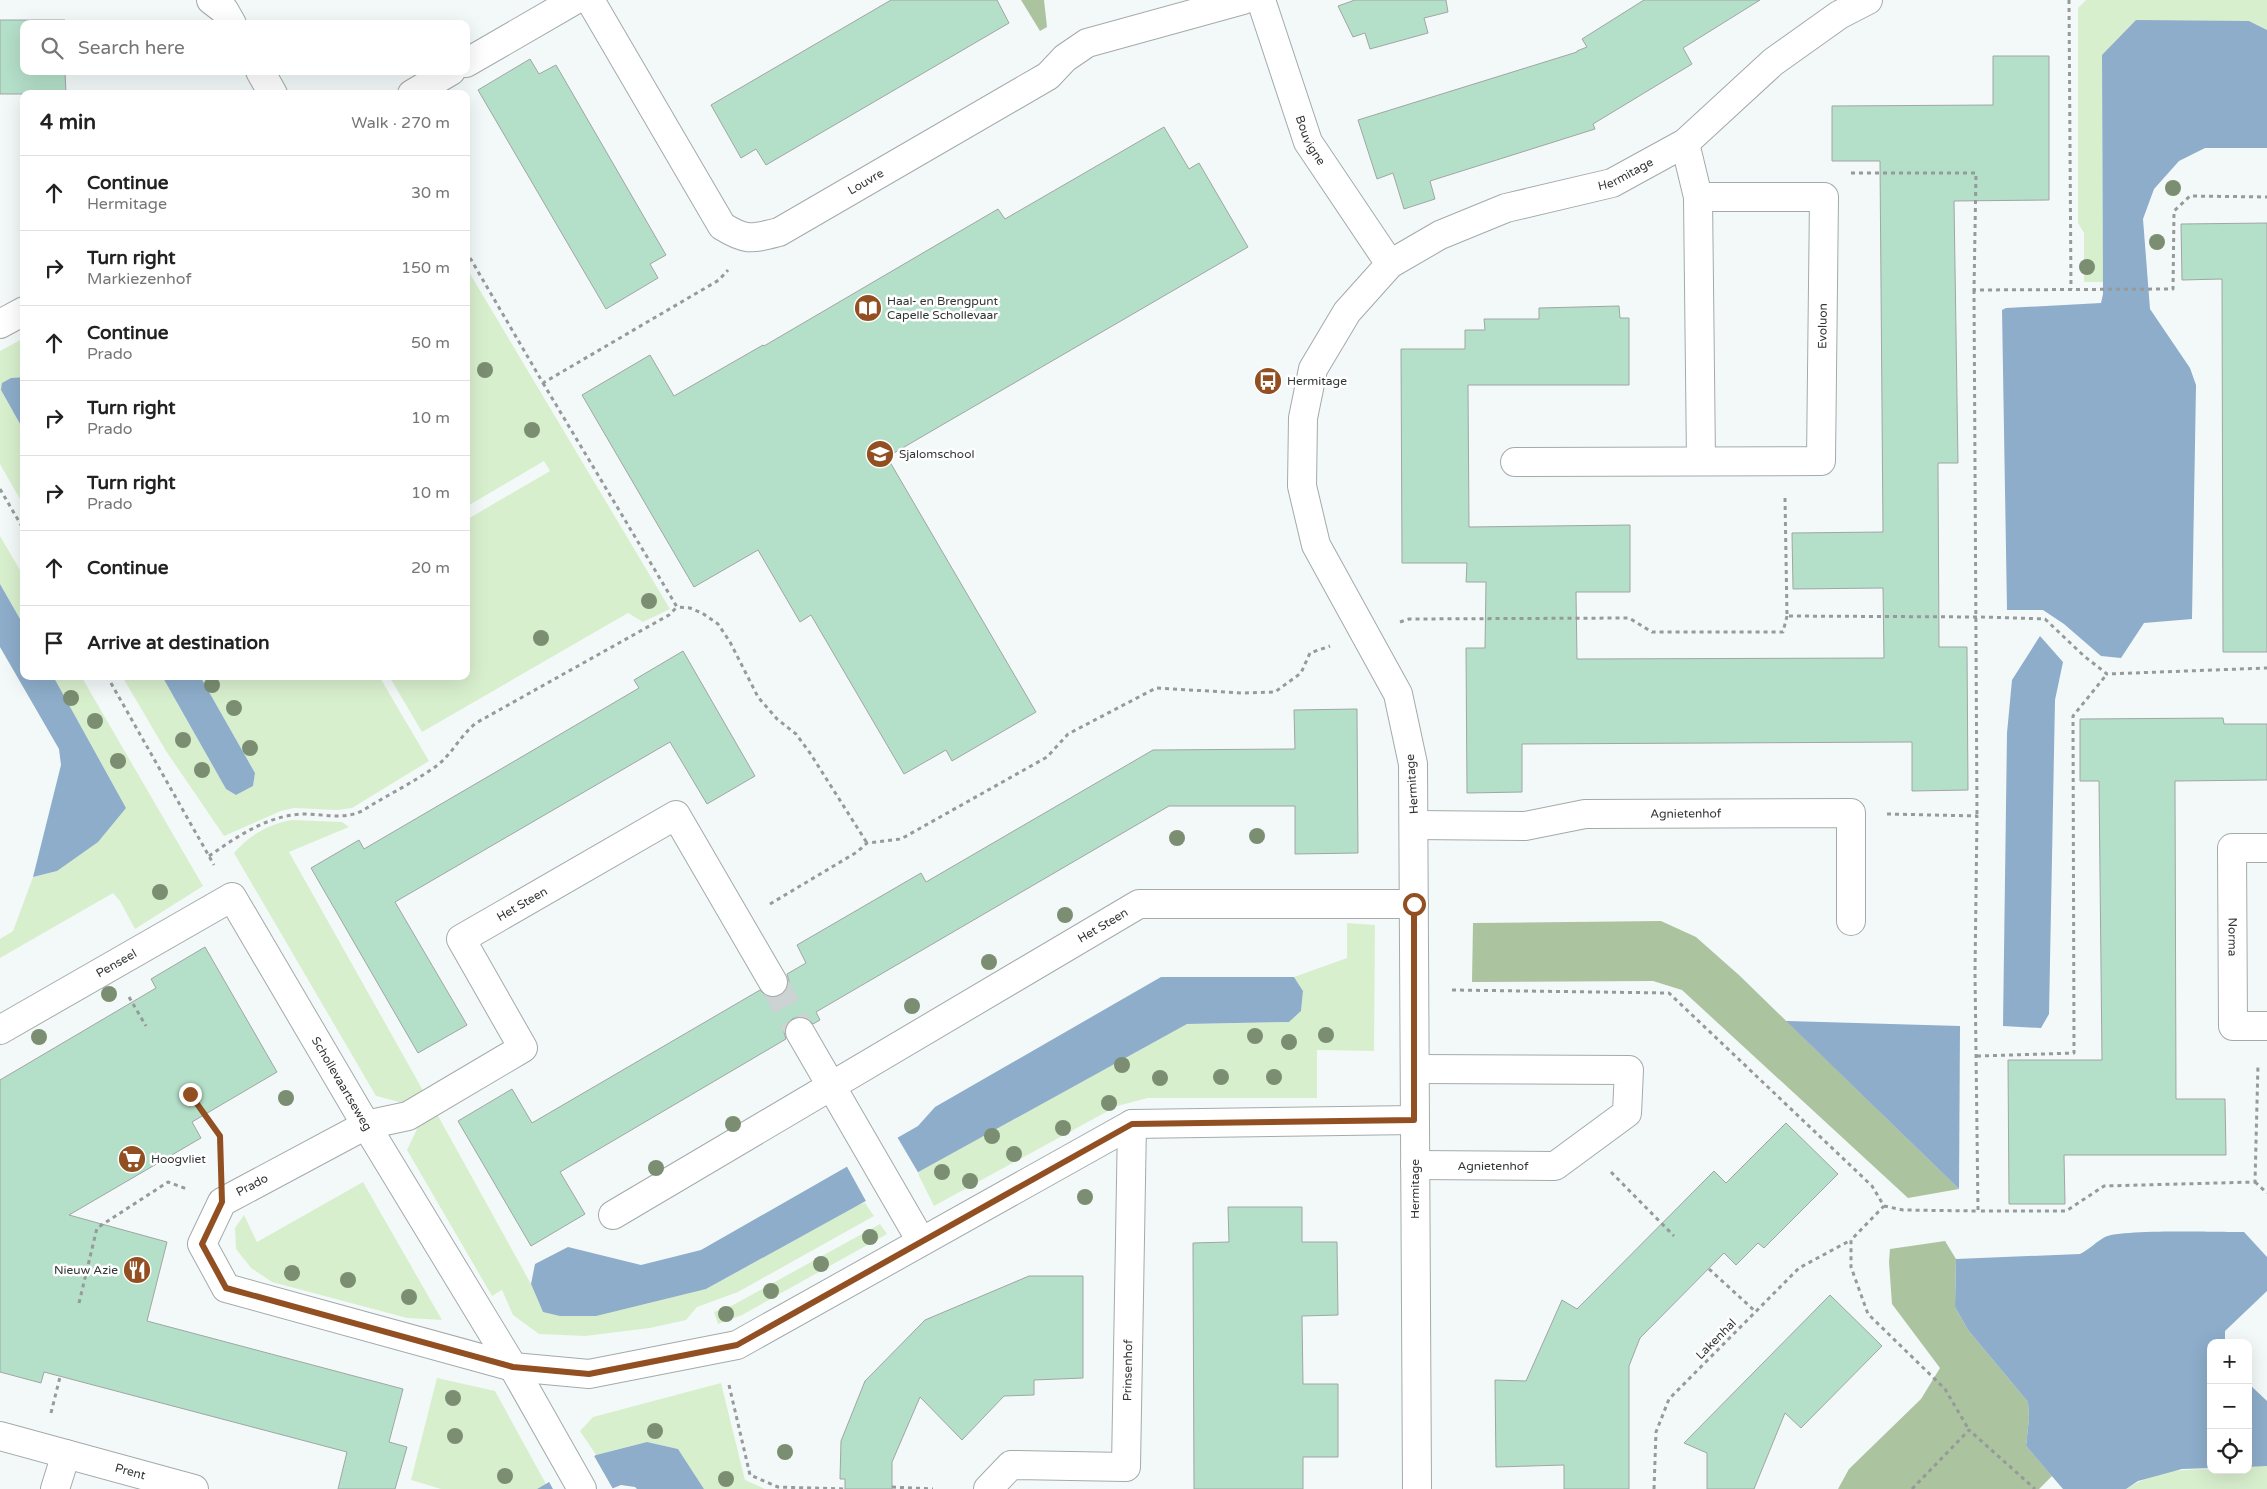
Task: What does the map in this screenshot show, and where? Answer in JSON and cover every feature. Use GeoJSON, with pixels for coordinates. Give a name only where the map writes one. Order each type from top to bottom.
{"type":"FeatureCollection","features":[{"type":"Feature","properties":{"kind":"street"},"geometry":{"type":"LineString","coordinates":[[211,0],[224,10],[230,20]]}},
{"type":"Feature","properties":{"kind":"street"},"geometry":{"type":"LineString","coordinates":[[470,61],[575,0]]}},
{"type":"Feature","properties":{"kind":"street"},"geometry":{"type":"LineString","coordinates":[[590,0],[722,226],[740,238]]}},
{"type":"Feature","properties":{"kind":"street","name":"Louvre"},"geometry":{"type":"LineString","coordinates":[[740,238],[758,237],[779,232],[1048,76],[1065,58],[1087,43],[1243,0]]}},
{"type":"Feature","properties":{"kind":"street","name":"Bouvigne"},"geometry":{"type":"LineString","coordinates":[[1261,0],[1308,142],[1390,264]]}},
{"type":"Feature","properties":{"kind":"street","name":"Hermitage"},"geometry":{"type":"LineString","coordinates":[[1417,1489],[1414,1120],[1415,825],[1413,764],[1398,694],[1316,546],[1302,486],[1303,418],[1313,369],[1347,312],[1390,264],[1440,235],[1506,208],[1612,183],[1685,143],[1773,62],[1839,15],[1868,0]]}},
{"type":"Feature","properties":{"kind":"street"},"geometry":{"type":"LineString","coordinates":[[262,75],[271,90]]}},
{"type":"Feature","properties":{"kind":"street"},"geometry":{"type":"LineString","coordinates":[[419,90],[444,75]]}},
{"type":"Feature","properties":{"kind":"street"},"geometry":{"type":"LineString","coordinates":[[1685,143],[1698,197],[1701,461]]}},
{"type":"Feature","properties":{"kind":"street"},"geometry":{"type":"LineString","coordinates":[[1698,197],[1824,196]]}},
{"type":"Feature","properties":{"kind":"street","name":"Evoluon"},"geometry":{"type":"LineString","coordinates":[[1515,462],[1821,461],[1824,196]]}},
{"type":"Feature","properties":{"kind":"street"},"geometry":{"type":"LineString","coordinates":[[0,324],[20,313]]}},
{"type":"Feature","properties":{"kind":"street"},"geometry":{"type":"LineString","coordinates":[[1850,921],[1851,813]]}},
{"type":"Feature","properties":{"kind":"street","name":"Agnietenhof"},"geometry":{"type":"LineString","coordinates":[[1415,825],[1525,826],[1585,814],[1851,813]]}},
{"type":"Feature","properties":{"kind":"street","name":"Het Steen"},"geometry":{"type":"LineString","coordinates":[[366,1125],[408,1116],[523,1048],[461,939],[676,815],[773,982]]}},
{"type":"Feature","properties":{"kind":"street","name":"Norma"},"geometry":{"type":"LineString","coordinates":[[2263,1026],[2233,1026],[2232,848],[2267,848]]}},
{"type":"Feature","properties":{"kind":"street","name":"Penseel"},"geometry":{"type":"LineString","coordinates":[[0,1030],[232,897]]}},
{"type":"Feature","properties":{"kind":"street","name":"Schollevaartseweg"},"geometry":{"type":"LineString","coordinates":[[232,897],[366,1125],[513,1367],[582,1489]]}},
{"type":"Feature","properties":{"kind":"street","name":"Het Steen"},"geometry":{"type":"LineString","coordinates":[[613,1215],[1139,904],[1414,904]]}},
{"type":"Feature","properties":{"kind":"street"},"geometry":{"type":"LineString","coordinates":[[800,1032],[920,1241]]}},
{"type":"Feature","properties":{"kind":"street","name":"Agnietenhof"},"geometry":{"type":"LineString","coordinates":[[1415,1069],[1628,1070],[1627,1113],[1555,1166],[1415,1166]]}},
{"type":"Feature","properties":{"kind":"street"},"geometry":{"type":"LineString","coordinates":[[513,1367],[589,1374],[737,1345],[1132,1124],[1414,1120]]}},
{"type":"Feature","properties":{"kind":"street","name":"Prinsenhof"},"geometry":{"type":"LineString","coordinates":[[988,1489],[1011,1465],[1126,1467],[1132,1124]]}},
{"type":"Feature","properties":{"kind":"street","name":"Prado"},"geometry":{"type":"LineString","coordinates":[[366,1125],[222,1202],[202,1244],[226,1288],[513,1367]]}},
{"type":"Feature","properties":{"kind":"street","name":"Prent"},"geometry":{"type":"LineString","coordinates":[[0,1436],[194,1489]]}},
{"type":"Feature","properties":{"kind":"street"},"geometry":{"type":"LineString","coordinates":[[55,1489],[66,1454]]}},
{"type":"Feature","properties":{"kind":"path"},"geometry":{"type":"LineString","coordinates":[[2069,0],[2071,289]]}},
{"type":"Feature","properties":{"kind":"path"},"geometry":{"type":"LineString","coordinates":[[1824,196],[1834,173],[1976,173],[1974,617],[1977,816],[1975,972],[1978,1211]]}},
{"type":"Feature","properties":{"kind":"path"},"geometry":{"type":"LineString","coordinates":[[1974,290],[2173,289],[2174,211],[2190,196],[2267,197]]}},
{"type":"Feature","properties":{"kind":"path"},"geometry":{"type":"LineString","coordinates":[[543,383],[720,280],[731,266],[740,238]]}},
{"type":"Feature","properties":{"kind":"path"},"geometry":{"type":"LineString","coordinates":[[470,258],[676,607]]}},
{"type":"Feature","properties":{"kind":"path"},"geometry":{"type":"LineString","coordinates":[[739,922],[857,852],[867,843],[901,839],[1047,756],[1068,734],[1156,688],[1242,693],[1275,692],[1301,673],[1310,653],[1409,619],[1629,618],[1652,632],[1783,632],[1787,616],[1784,461]]}},
{"type":"Feature","properties":{"kind":"path"},"geometry":{"type":"LineString","coordinates":[[0,488],[20,523]]}},
{"type":"Feature","properties":{"kind":"path"},"geometry":{"type":"LineString","coordinates":[[209,856],[243,833],[272,820],[303,814],[350,816],[362,811],[439,763],[454,748],[464,733],[476,723],[668,615],[676,607],[690,608],[702,613],[718,624],[730,642],[758,697],[777,719],[796,734],[867,843]]}},
{"type":"Feature","properties":{"kind":"path"},"geometry":{"type":"LineString","coordinates":[[1787,616],[2045,619],[2084,656],[2107,674],[2267,668]]}},
{"type":"Feature","properties":{"kind":"path"},"geometry":{"type":"LineString","coordinates":[[1976,1056],[2074,1053],[2074,716],[2107,674]]}},
{"type":"Feature","properties":{"kind":"path"},"geometry":{"type":"LineString","coordinates":[[109,680],[232,897]]}},
{"type":"Feature","properties":{"kind":"path"},"geometry":{"type":"LineString","coordinates":[[1851,813],[1977,816]]}},
{"type":"Feature","properties":{"kind":"path"},"geometry":{"type":"LineString","coordinates":[[1414,989],[1668,993],[1872,1186],[1884,1206],[1903,1210],[2066,1210],[2104,1186],[2255,1182],[2267,1193]]}},
{"type":"Feature","properties":{"kind":"path"},"geometry":{"type":"LineString","coordinates":[[2255,1182],[2263,1026]]}},
{"type":"Feature","properties":{"kind":"path"},"geometry":{"type":"LineString","coordinates":[[79,1303],[97,1228],[168,1182],[222,1202],[220,1136],[190,1094]]}},
{"type":"Feature","properties":{"kind":"path"},"geometry":{"type":"LineString","coordinates":[[1584,1145],[1674,1236]]}},
{"type":"Feature","properties":{"kind":"path","name":"Lakenhal"},"geometry":{"type":"LineString","coordinates":[[1654,1489],[1656,1432],[1669,1399],[1799,1268],[1851,1240],[1884,1206]]}},
{"type":"Feature","properties":{"kind":"path"},"geometry":{"type":"LineString","coordinates":[[1851,1240],[1850,1267],[1868,1314],[1945,1389],[1969,1430],[2034,1489]]}},
{"type":"Feature","properties":{"kind":"path"},"geometry":{"type":"LineString","coordinates":[[1709,1269],[1756,1312]]}},
{"type":"Feature","properties":{"kind":"path"},"geometry":{"type":"LineString","coordinates":[[720,1348],[750,1475],[778,1487],[845,1489]]}},
{"type":"Feature","properties":{"kind":"path"},"geometry":{"type":"LineString","coordinates":[[1912,1489],[1969,1430]]}},
{"type":"Feature","properties":{"kind":"path"},"geometry":{"type":"LineString","coordinates":[[892,1487],[933,1489]]}},
{"type":"Feature","properties":{"kind":"green space"},"geometry":{"type":"Polygon","coordinates":[[[1021,0],[1044,0],[1047,27],[1040,31],[1021,0]]]}},
{"type":"Feature","properties":{"kind":"green space"},"geometry":{"type":"Polygon","coordinates":[[[2086,0],[2267,0],[2267,30],[2249,21],[2102,55],[2103,282],[2084,282],[2084,233],[2078,223],[2078,8],[2086,0]]]}},
{"type":"Feature","properties":{"kind":"green space"},"geometry":{"type":"Polygon","coordinates":[[[470,274],[670,609],[643,622],[628,613],[422,732],[391,680],[470,680],[470,518],[550,471],[544,461],[470,505],[470,274]]]}},
{"type":"Feature","properties":{"kind":"green space"},"geometry":{"type":"Polygon","coordinates":[[[20,340],[20,377],[11,378],[1,390],[20,424],[20,499],[0,464],[0,351],[20,340]]]}},
{"type":"Feature","properties":{"kind":"green space"},"geometry":{"type":"Polygon","coordinates":[[[0,536],[20,570],[20,619],[0,584],[0,536]]]}},
{"type":"Feature","properties":{"kind":"green space"},"geometry":{"type":"Polygon","coordinates":[[[55,680],[83,680],[203,886],[135,929],[120,901],[113,893],[0,958],[0,939],[13,931],[33,877],[57,871],[126,808],[55,680]]]}},
{"type":"Feature","properties":{"kind":"green space"},"geometry":{"type":"Polygon","coordinates":[[[124,680],[164,680],[226,789],[236,795],[253,786],[255,773],[202,680],[381,680],[429,761],[352,808],[337,810],[294,808],[281,811],[224,836],[166,751],[124,680]]]}},
{"type":"Feature","properties":{"kind":"green space"},"geometry":{"type":"Polygon","coordinates":[[[293,820],[342,822],[349,827],[289,852],[425,1094],[407,1104],[376,1096],[234,853],[260,831],[276,824],[293,820]]]}},
{"type":"Feature","properties":{"kind":"green space"},"geometry":{"type":"Polygon","coordinates":[[[1661,921],[1696,937],[1740,976],[1959,1189],[1908,1198],[1682,990],[1653,981],[1472,982],[1473,923],[1661,921]]]}},
{"type":"Feature","properties":{"kind":"green space"},"geometry":{"type":"Polygon","coordinates":[[[1347,923],[1375,925],[1374,1051],[1317,1050],[1317,1098],[1148,1098],[1117,1106],[934,1206],[917,1172],[1187,1024],[1289,1022],[1301,1011],[1303,991],[1294,977],[1347,958],[1347,923]]]}},
{"type":"Feature","properties":{"kind":"green space"},"geometry":{"type":"Polygon","coordinates":[[[437,1114],[531,1284],[543,1312],[706,1289],[858,1205],[865,1203],[874,1216],[738,1292],[697,1307],[686,1320],[650,1328],[585,1336],[539,1334],[513,1315],[502,1290],[492,1296],[407,1150],[418,1127],[437,1114]]]}},
{"type":"Feature","properties":{"kind":"green space"},"geometry":{"type":"Polygon","coordinates":[[[363,1182],[442,1320],[407,1318],[272,1282],[251,1268],[236,1249],[235,1228],[244,1215],[257,1242],[363,1182]]]}},
{"type":"Feature","properties":{"kind":"green space"},"geometry":{"type":"Polygon","coordinates":[[[880,1224],[887,1234],[742,1315],[718,1324],[714,1312],[733,1305],[880,1224]]]}},
{"type":"Feature","properties":{"kind":"green space"},"geometry":{"type":"Polygon","coordinates":[[[1945,1241],[1956,1259],[1955,1307],[1968,1330],[2028,1402],[2029,1418],[2026,1446],[2052,1476],[2039,1489],[1838,1489],[1849,1469],[1921,1399],[1940,1368],[1892,1304],[1890,1249],[1945,1241]]]}},
{"type":"Feature","properties":{"kind":"green space"},"geometry":{"type":"Polygon","coordinates":[[[437,1378],[495,1391],[546,1484],[537,1489],[441,1489],[411,1480],[437,1378]]]}},
{"type":"Feature","properties":{"kind":"green space"},"geometry":{"type":"Polygon","coordinates":[[[721,1383],[745,1480],[765,1489],[704,1489],[678,1449],[647,1442],[596,1455],[580,1431],[593,1417],[721,1383]]]}},
{"type":"Feature","properties":{"kind":"green space"},"geometry":{"type":"Polygon","coordinates":[[[2267,1466],[2267,1489],[2126,1489],[2156,1475],[2171,1472],[2207,1469],[2207,1474],[2252,1474],[2252,1467],[2267,1466]]]}},
{"type":"Feature","properties":{"kind":"water"},"geometry":{"type":"Polygon","coordinates":[[[2136,20],[2249,21],[2267,30],[2267,148],[2205,148],[2179,161],[2154,189],[2143,219],[2150,309],[2190,368],[2196,385],[2192,619],[2144,623],[2121,658],[2101,656],[2064,624],[2043,610],[2007,610],[2002,310],[2006,308],[2101,303],[2103,294],[2102,55],[2136,20]]]}},
{"type":"Feature","properties":{"kind":"water"},"geometry":{"type":"Polygon","coordinates":[[[20,377],[20,424],[1,390],[2,383],[11,378],[20,377]]]}},
{"type":"Feature","properties":{"kind":"water"},"geometry":{"type":"Polygon","coordinates":[[[0,584],[20,619],[20,680],[55,680],[126,808],[98,842],[57,871],[33,877],[61,765],[59,749],[0,647],[0,584]]]}},
{"type":"Feature","properties":{"kind":"water"},"geometry":{"type":"Polygon","coordinates":[[[2040,636],[2063,662],[2055,700],[2049,1014],[2041,1028],[2003,1026],[2007,733],[2012,680],[2040,636]]]}},
{"type":"Feature","properties":{"kind":"water"},"geometry":{"type":"Polygon","coordinates":[[[164,680],[202,680],[255,773],[253,786],[236,795],[226,789],[164,680]]]}},
{"type":"Feature","properties":{"kind":"water"},"geometry":{"type":"Polygon","coordinates":[[[1161,977],[1294,977],[1303,991],[1301,1011],[1289,1022],[1187,1024],[706,1289],[596,1316],[560,1316],[543,1312],[531,1284],[535,1264],[568,1247],[641,1265],[701,1250],[918,1126],[935,1107],[1161,977]]]}},
{"type":"Feature","properties":{"kind":"water"},"geometry":{"type":"Polygon","coordinates":[[[1786,1021],[1960,1026],[1959,1189],[1786,1021]]]}},
{"type":"Feature","properties":{"kind":"water"},"geometry":{"type":"Polygon","coordinates":[[[2244,1232],[2267,1257],[2267,1291],[2225,1331],[2225,1339],[2207,1339],[2207,1468],[2182,1469],[2138,1481],[2126,1489],[2063,1489],[2026,1446],[2029,1418],[2028,1402],[1968,1330],[1955,1307],[1956,1259],[2080,1254],[2105,1237],[2114,1234],[2244,1232]]]}},
{"type":"Feature","properties":{"kind":"water"},"geometry":{"type":"Polygon","coordinates":[[[2252,1387],[2267,1401],[2267,1466],[2252,1467],[2252,1387]]]}},
{"type":"Feature","properties":{"kind":"water"},"geometry":{"type":"Polygon","coordinates":[[[647,1442],[678,1449],[704,1489],[637,1489],[621,1485],[611,1489],[537,1489],[596,1455],[647,1442]]]}},
{"type":"Feature","properties":{"kind":"pier"},"geometry":{"type":"Polygon","coordinates":[[[896,1135],[919,1174],[867,1203],[846,1165],[896,1135]]]}},
{"type":"Feature","properties":{"kind":"pier"},"geometry":{"type":"Polygon","coordinates":[[[593,1454],[613,1489],[553,1489],[548,1480],[593,1454]]]}},
{"type":"Feature","properties":{"kind":"building"},"geometry":{"type":"Polygon","coordinates":[[[891,0],[997,0],[1009,23],[766,165],[756,149],[741,158],[711,105],[891,0]]]}},
{"type":"Feature","properties":{"kind":"building"},"geometry":{"type":"Polygon","coordinates":[[[1355,0],[1446,0],[1448,12],[1424,18],[1428,33],[1370,49],[1365,33],[1353,37],[1338,6],[1355,0]]]}},
{"type":"Feature","properties":{"kind":"building"},"geometry":{"type":"Polygon","coordinates":[[[1644,0],[1760,0],[1683,48],[1692,64],[1593,124],[1595,129],[1430,181],[1435,199],[1404,209],[1393,173],[1377,179],[1358,120],[1577,52],[1587,47],[1582,39],[1644,0]]]}},
{"type":"Feature","properties":{"kind":"building"},"geometry":{"type":"Polygon","coordinates":[[[0,20],[20,20],[20,75],[65,75],[66,90],[20,90],[20,94],[0,94],[0,20]]]}},
{"type":"Feature","properties":{"kind":"building"},"geometry":{"type":"Polygon","coordinates":[[[1993,56],[2049,56],[2049,200],[1954,201],[1958,463],[1938,463],[1939,647],[1967,647],[1968,790],[1912,791],[1912,742],[1522,744],[1522,792],[1467,793],[1466,648],[1485,648],[1486,582],[1466,582],[1467,563],[1402,563],[1401,349],[1465,349],[1465,330],[1485,330],[1484,319],[1539,319],[1539,308],[1619,306],[1620,318],[1629,318],[1629,385],[1468,385],[1469,527],[1630,525],[1630,592],[1576,592],[1577,659],[1884,658],[1883,588],[1793,589],[1792,533],[1883,532],[1880,161],[1832,161],[1832,106],[1993,105],[1993,56]]]}},
{"type":"Feature","properties":{"kind":"building"},"geometry":{"type":"Polygon","coordinates":[[[530,59],[539,74],[556,65],[666,255],[650,264],[658,278],[606,309],[478,90],[530,59]]]}},
{"type":"Feature","properties":{"kind":"building"},"geometry":{"type":"Polygon","coordinates":[[[1164,127],[1189,169],[1199,163],[1248,247],[887,457],[1036,712],[952,761],[946,750],[904,774],[811,615],[800,622],[758,550],[694,587],[582,395],[650,355],[674,396],[764,346],[998,209],[1005,219],[1164,127]]]}},
{"type":"Feature","properties":{"kind":"building"},"geometry":{"type":"Polygon","coordinates":[[[2267,223],[2267,652],[2223,652],[2222,279],[2182,280],[2181,224],[2267,223]]]}},
{"type":"Feature","properties":{"kind":"building"},"geometry":{"type":"Polygon","coordinates":[[[683,651],[755,776],[707,804],[670,742],[395,902],[467,1025],[418,1053],[311,868],[359,840],[364,849],[639,688],[634,680],[683,651]]]}},
{"type":"Feature","properties":{"kind":"building"},"geometry":{"type":"Polygon","coordinates":[[[1357,709],[1358,853],[1295,854],[1295,806],[1169,806],[816,1012],[820,1020],[813,1024],[807,1018],[800,1016],[792,1019],[786,1025],[784,1032],[786,1039],[560,1172],[585,1214],[531,1246],[458,1121],[512,1089],[532,1123],[760,990],[766,996],[774,998],[780,996],[787,989],[789,981],[787,974],[806,963],[797,945],[921,873],[926,882],[1153,750],[1295,749],[1294,710],[1357,709]]]}},
{"type":"Feature","properties":{"kind":"building"},"geometry":{"type":"Polygon","coordinates":[[[2223,718],[2224,724],[2267,724],[2267,780],[2175,781],[2176,1099],[2225,1099],[2226,1155],[2064,1155],[2065,1204],[2009,1204],[2008,1060],[2102,1060],[2099,781],[2080,781],[2080,719],[2223,718]]]}},
{"type":"Feature","properties":{"kind":"building"},"geometry":{"type":"Polygon","coordinates":[[[205,947],[277,1072],[192,1122],[201,1138],[69,1215],[167,1242],[147,1321],[403,1389],[389,1442],[407,1447],[395,1489],[338,1489],[347,1452],[44,1372],[41,1383],[0,1372],[0,1080],[156,988],[151,979],[205,947]]]}},
{"type":"Feature","properties":{"kind":"building"},"geometry":{"type":"Polygon","coordinates":[[[1786,1123],[1838,1174],[1764,1248],[1758,1243],[1736,1265],[1724,1253],[1640,1338],[1629,1366],[1629,1489],[1564,1489],[1564,1465],[1496,1467],[1495,1380],[1526,1381],[1562,1300],[1577,1309],[1714,1171],[1726,1183],[1786,1123]]]}},
{"type":"Feature","properties":{"kind":"building"},"geometry":{"type":"Polygon","coordinates":[[[1228,1207],[1302,1207],[1302,1242],[1337,1242],[1338,1315],[1302,1316],[1303,1384],[1338,1384],[1338,1457],[1303,1457],[1303,1489],[1194,1489],[1193,1243],[1229,1242],[1228,1207]]]}},
{"type":"Feature","properties":{"kind":"building"},"geometry":{"type":"Polygon","coordinates":[[[1029,1276],[1083,1276],[1083,1378],[1034,1380],[1034,1395],[1004,1396],[962,1440],[920,1397],[892,1462],[892,1489],[845,1489],[845,1479],[840,1479],[841,1441],[865,1381],[925,1320],[1029,1276]]]}},
{"type":"Feature","properties":{"kind":"building"},"geometry":{"type":"Polygon","coordinates":[[[1830,1295],[1882,1346],[1801,1428],[1785,1413],[1754,1489],[1707,1489],[1707,1453],[1684,1443],[1830,1295]]]}},
{"type":"Feature","properties":{"kind":"tunnel"},"geometry":{"type":"LineString","coordinates":[[773,982],[800,1032]]}},
{"type":"Feature","properties":{"kind":"place","name":"Haal- en Brengpunt Capelle Schollevaar"},"geometry":{"type":"Point","coordinates":[868,308]}},
{"type":"Feature","properties":{"kind":"place","name":"Hermitage"},"geometry":{"type":"Point","coordinates":[1268,381]}},
{"type":"Feature","properties":{"kind":"place","name":"Sjalomschool"},"geometry":{"type":"Point","coordinates":[880,454]}},
{"type":"Feature","properties":{"kind":"place","name":"Hoogvliet"},"geometry":{"type":"Point","coordinates":[132,1159]}},
{"type":"Feature","properties":{"kind":"place","name":"Nieuw Azie"},"geometry":{"type":"Point","coordinates":[137,1270]}},
{"type":"Feature","properties":{"kind":"route"},"geometry":{"type":"LineString","coordinates":[[190,1094],[220,1136],[222,1202],[202,1244],[226,1288],[513,1367],[589,1374],[737,1345],[1132,1124],[1414,1120],[1414,904]]}}]}
